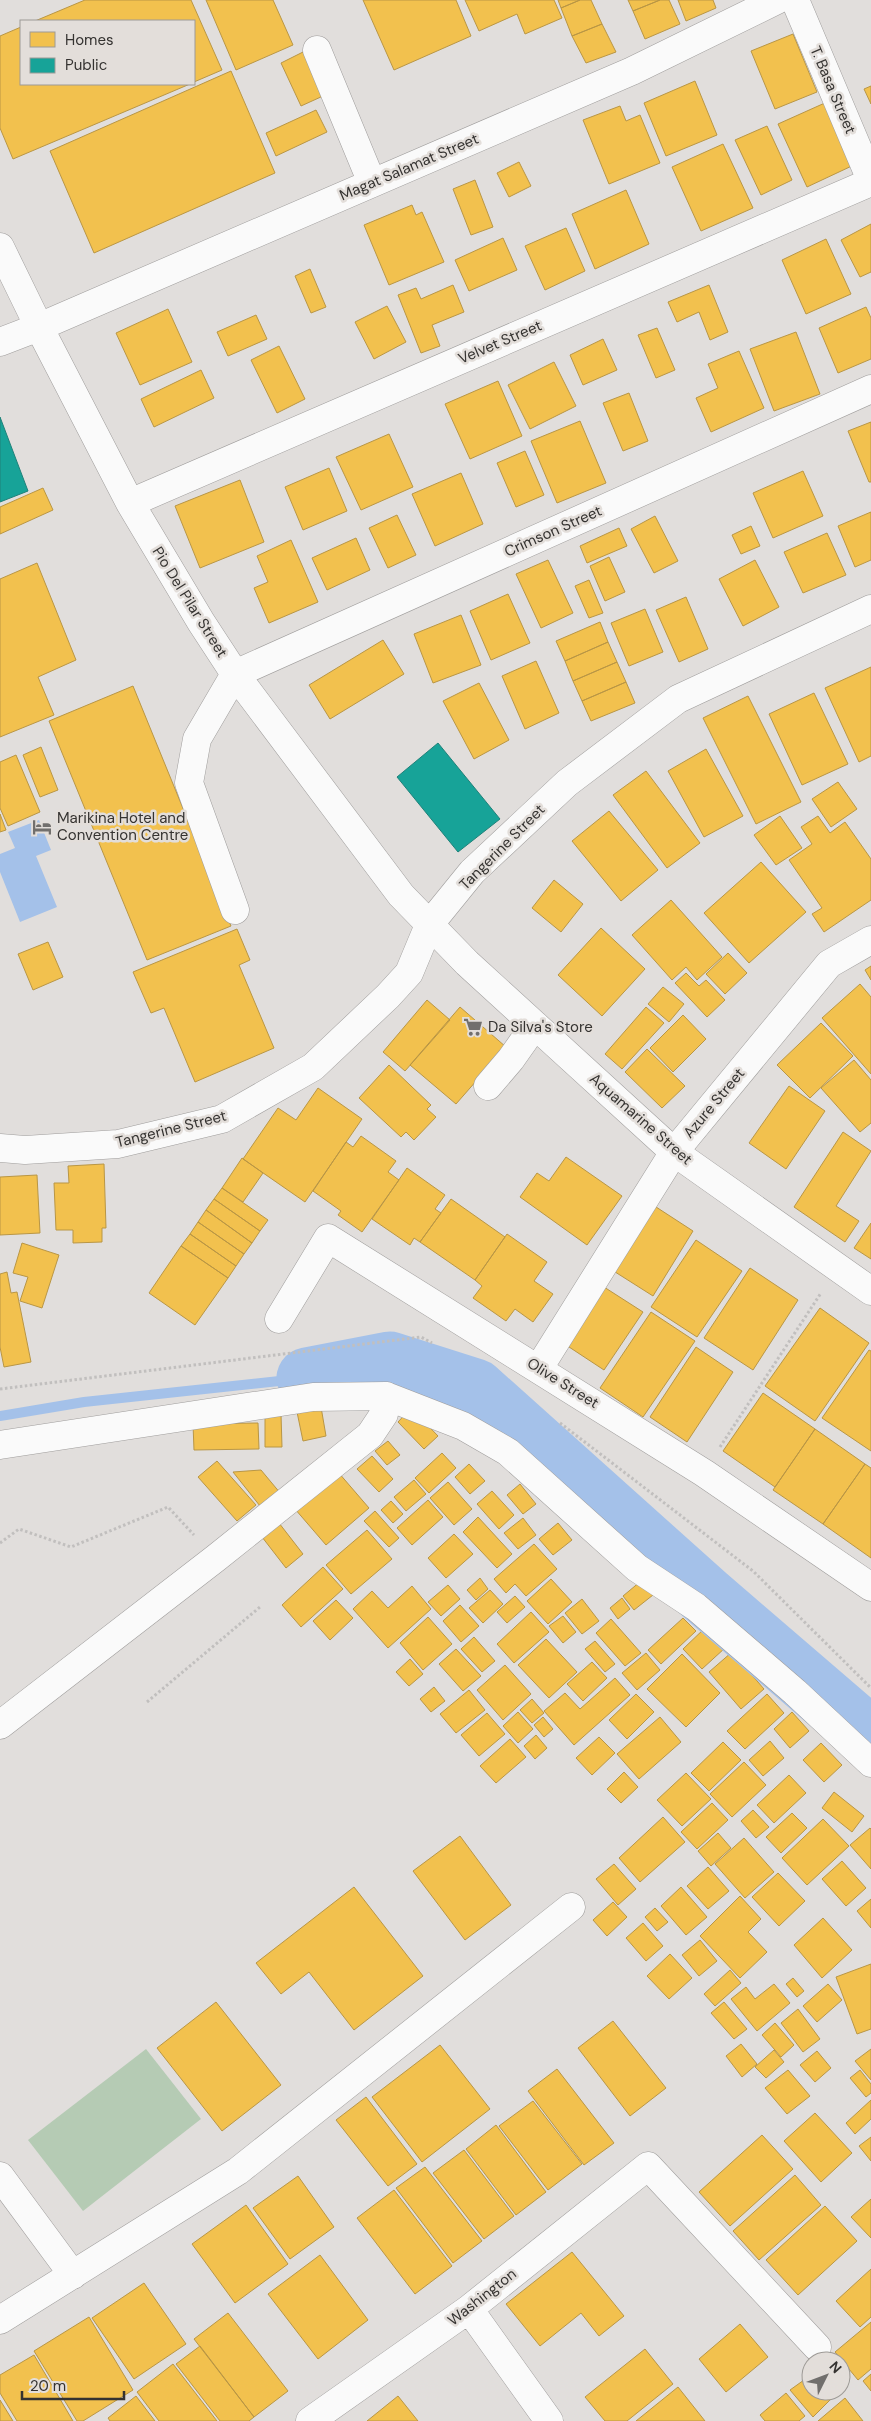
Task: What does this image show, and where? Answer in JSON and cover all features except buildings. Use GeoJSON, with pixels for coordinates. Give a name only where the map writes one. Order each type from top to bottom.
{"type":"FeatureCollection","features":[{"type":"Feature","properties":{"kind":"street","name":"Magat Salamat Street"},"geometry":{"type":"LineString","coordinates":[[0,342],[39,327],[632,71],[777,0]]}},
{"type":"Feature","properties":{"kind":"street","name":"T. Basa Street"},"geometry":{"type":"LineString","coordinates":[[795,0],[871,181]]}},
{"type":"Feature","properties":{"kind":"street"},"geometry":{"type":"LineString","coordinates":[[317,50],[372,183]]}},
{"type":"Feature","properties":{"kind":"street","name":"Velvet Street"},"geometry":{"type":"LineString","coordinates":[[130,502],[871,181]]}},
{"type":"Feature","properties":{"kind":"street","name":"Pio Del Pilar Street"},"geometry":{"type":"LineString","coordinates":[[0,247],[39,327],[130,502],[201,622],[235,674],[401,895],[429,925]]}},
{"type":"Feature","properties":{"kind":"street","name":"Crimson Street"},"geometry":{"type":"LineString","coordinates":[[235,674],[871,388]]}},
{"type":"Feature","properties":{"kind":"street","name":"Tangerine Street"},"geometry":{"type":"LineString","coordinates":[[0,1148],[24,1150],[118,1144],[222,1119],[313,1067],[388,996],[409,973],[429,925],[472,872],[567,783],[678,700],[871,609]]}},
{"type":"Feature","properties":{"kind":"street"},"geometry":{"type":"LineString","coordinates":[[235,674],[197,739],[189,783],[235,910]]}},
{"type":"Feature","properties":{"kind":"street","name":"Aquamarine Street"},"geometry":{"type":"LineString","coordinates":[[429,925],[674,1152],[871,1291]]}},
{"type":"Feature","properties":{"kind":"street","name":"Azure Street"},"geometry":{"type":"LineString","coordinates":[[539,1368],[674,1152],[829,964],[871,940]]}},
{"type":"Feature","properties":{"kind":"street"},"geometry":{"type":"LineString","coordinates":[[488,1086],[511,1059],[535,1025]]}},
{"type":"Feature","properties":{"kind":"street","name":"Olive Street"},"geometry":{"type":"LineString","coordinates":[[279,1319],[328,1238],[539,1368],[704,1473],[871,1587]]}},
{"type":"Feature","properties":{"kind":"street"},"geometry":{"type":"LineString","coordinates":[[0,1445],[313,1397],[386,1396],[463,1426],[508,1452],[637,1568],[704,1614],[794,1692],[871,1763]]}},
{"type":"Feature","properties":{"kind":"street"},"geometry":{"type":"LineString","coordinates":[[0,1725],[216,1558],[370,1435],[384,1414],[386,1396]]}},
{"type":"Feature","properties":{"kind":"street"},"geometry":{"type":"LineString","coordinates":[[0,2320],[238,2171],[571,1907]]}},
{"type":"Feature","properties":{"kind":"street","name":"Washington"},"geometry":{"type":"LineString","coordinates":[[310,2421],[468,2309],[648,2166],[817,2347]]}},
{"type":"Feature","properties":{"kind":"street"},"geometry":{"type":"LineString","coordinates":[[0,2176],[73,2275]]}},
{"type":"Feature","properties":{"kind":"street"},"geometry":{"type":"LineString","coordinates":[[468,2309],[549,2421]]}},
{"type":"Feature","properties":{"kind":"path"},"geometry":{"type":"LineString","coordinates":[[704,1473],[837,1268]]}},
{"type":"Feature","properties":{"kind":"path"},"geometry":{"type":"LineString","coordinates":[[0,1543],[19,1529],[71,1547],[168,1507],[216,1558]]}},
{"type":"Feature","properties":{"kind":"path"},"geometry":{"type":"LineString","coordinates":[[147,1702],[260,1606]]}},
{"type":"Feature","properties":{"kind":"green space"},"geometry":{"type":"Polygon","coordinates":[[[146,2049],[201,2119],[83,2211],[28,2140],[146,2049]]]}},
{"type":"Feature","properties":{"kind":"water"},"geometry":{"type":"Polygon","coordinates":[[[39,820],[51,850],[36,856],[57,907],[20,922],[0,872],[0,854],[15,848],[8,832],[39,820]]]}},
{"type":"Feature","properties":{"kind":"waterway"},"geometry":{"type":"LineString","coordinates":[[307,1378],[390,1362],[475,1389],[706,1596],[871,1738]]}},
{"type":"Feature","properties":{"kind":"waterway"},"geometry":{"type":"LineString","coordinates":[[0,1416],[84,1402],[307,1378]]}},
{"type":"Feature","properties":{"kind":"place","name":"Marikina Hotel and Convention Centre"},"geometry":{"type":"Point","coordinates":[42,827]}},
{"type":"Feature","properties":{"kind":"place","name":"Da Silva's Store"},"geometry":{"type":"Point","coordinates":[473,1027]}}]}
